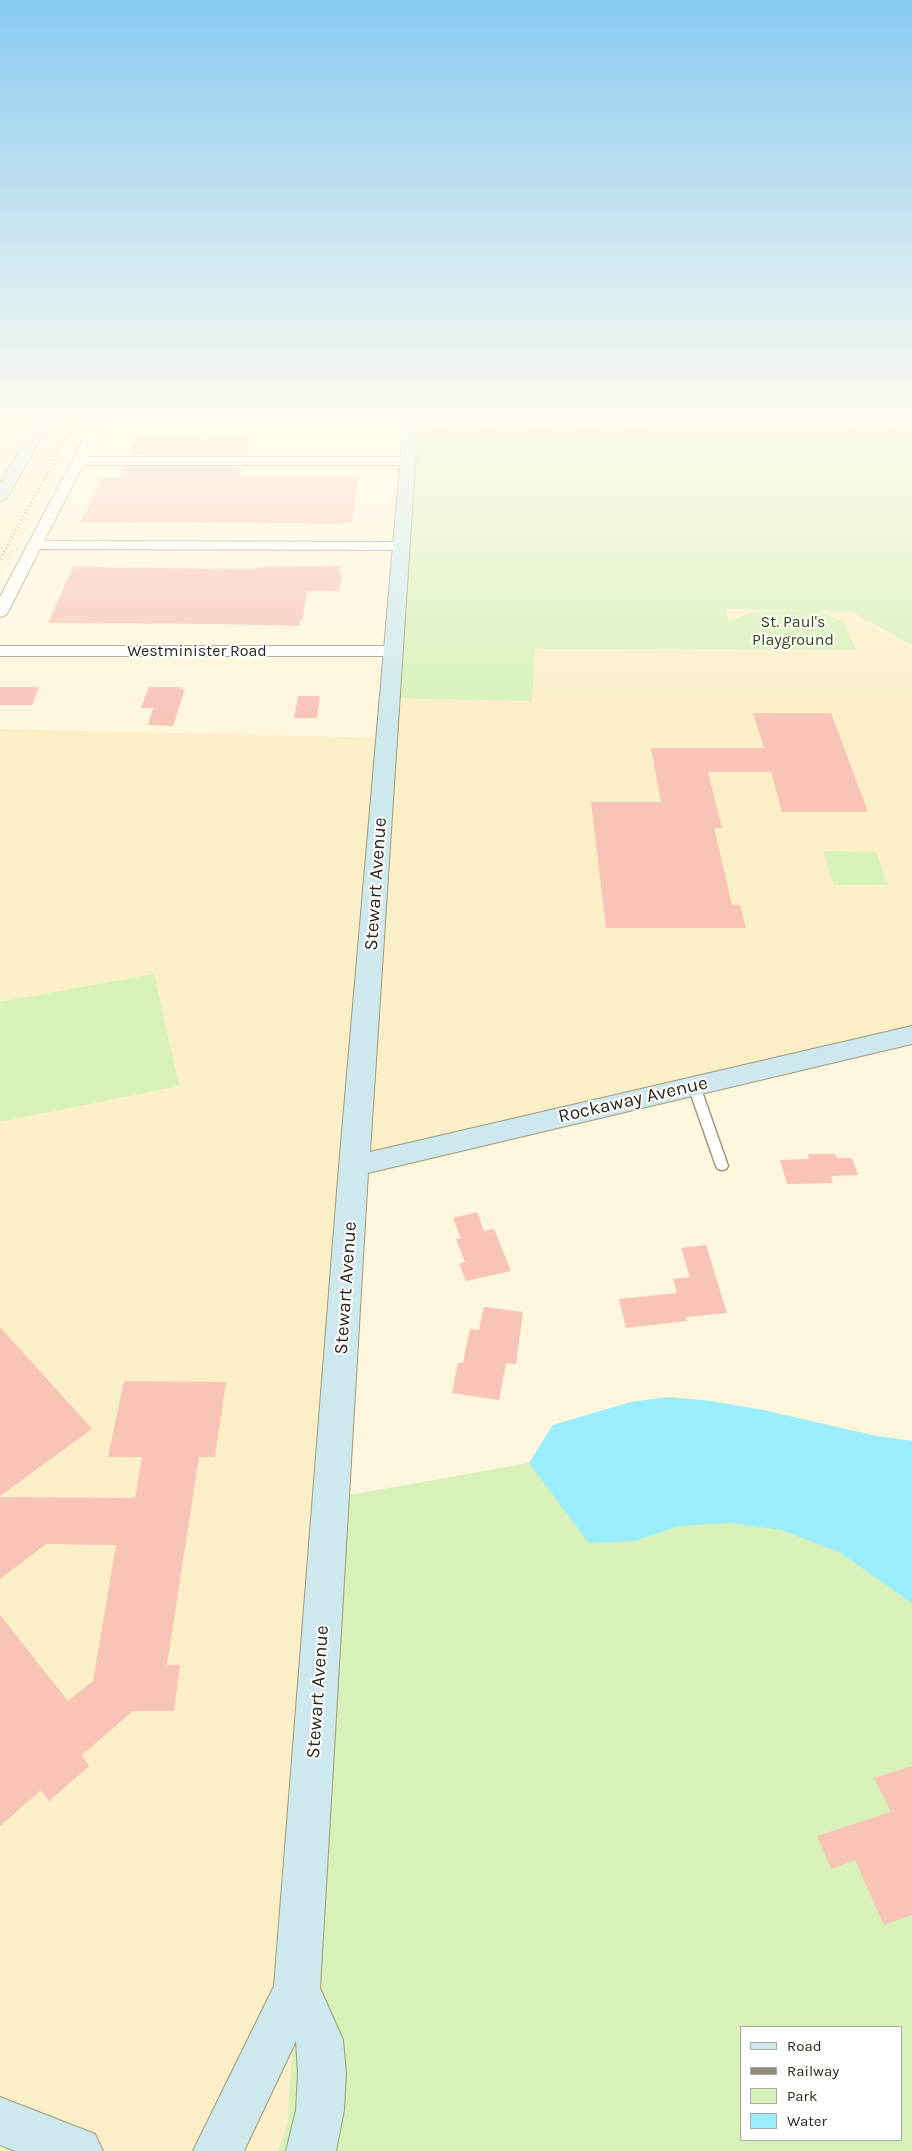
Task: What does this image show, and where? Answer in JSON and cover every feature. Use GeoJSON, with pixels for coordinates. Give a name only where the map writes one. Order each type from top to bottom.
{"type":"FeatureCollection","features":[{"type":"Feature","properties":{"kind":"main road","name":"Stewart Avenue"},"geometry":{"type":"LineString","coordinates":[[310,2151],[320,2110],[322,2073],[320,2040],[297,1989],[354,1166],[404,519]]}},
{"type":"Feature","properties":{"kind":"main road","name":"Rockaway Avenue"},"geometry":{"type":"LineString","coordinates":[[354,1166],[912,1035]]}},
{"type":"Feature","properties":{"kind":"main road"},"geometry":{"type":"LineString","coordinates":[[218,2151],[297,1989]]}},
{"type":"Feature","properties":{"kind":"main road"},"geometry":{"type":"LineString","coordinates":[[0,2121],[78,2151]]}},
{"type":"Feature","properties":{"kind":"street"},"geometry":{"type":"LineString","coordinates":[[0,612],[47,519]]}},
{"type":"Feature","properties":{"kind":"street"},"geometry":{"type":"LineString","coordinates":[[34,545],[402,546]]}},
{"type":"Feature","properties":{"kind":"street","name":"Westminister Road"},"geometry":{"type":"LineString","coordinates":[[0,651],[394,651]]}},
{"type":"Feature","properties":{"kind":"lane"},"geometry":{"type":"LineString","coordinates":[[694,1086],[722,1166]]}},
{"type":"Feature","properties":{"kind":"shaded area"},"geometry":{"type":"Polygon","coordinates":[[[0,519],[32,519],[0,579],[0,519]]]}},
{"type":"Feature","properties":{"kind":"shaded area"},"geometry":{"type":"Polygon","coordinates":[[[726,609],[850,611],[912,645],[912,1036],[356,1165],[287,2125],[278,2151],[0,2151],[0,729],[387,738],[389,698],[534,649],[737,651],[726,609]]]}},
{"type":"Feature","properties":{"kind":"green space","name":"St. Paul's Playground"},"geometry":{"type":"Polygon","coordinates":[[[404,519],[912,519],[912,645],[850,611],[818,611],[844,622],[856,650],[535,649],[532,701],[390,698],[404,519]],[[726,609],[729,622],[751,612],[810,611],[726,609]]]}},
{"type":"Feature","properties":{"kind":"green space"},"geometry":{"type":"Polygon","coordinates":[[[823,851],[876,852],[888,885],[834,885],[823,851]]]}},
{"type":"Feature","properties":{"kind":"green space"},"geometry":{"type":"Polygon","coordinates":[[[154,974],[179,1086],[0,1122],[0,1002],[154,974]]]}},
{"type":"Feature","properties":{"kind":"green space"},"geometry":{"type":"Polygon","coordinates":[[[669,1397],[710,1401],[763,1410],[876,1436],[912,1441],[912,2151],[278,2151],[287,2125],[332,1498],[529,1463],[553,1425],[631,1402],[669,1397]]]}},
{"type":"Feature","properties":{"kind":"water"},"geometry":{"type":"Polygon","coordinates":[[[669,1397],[710,1401],[763,1410],[876,1436],[912,1441],[912,1603],[839,1552],[781,1530],[729,1523],[679,1526],[635,1541],[589,1543],[529,1463],[553,1425],[631,1402],[669,1397]]]}},
{"type":"Feature","properties":{"kind":"building"},"geometry":{"type":"Polygon","coordinates":[[[82,519],[352,519],[352,523],[341,524],[80,523],[82,519]]]}},
{"type":"Feature","properties":{"kind":"building"},"geometry":{"type":"Polygon","coordinates":[[[340,566],[339,574],[342,574],[339,591],[307,591],[302,621],[300,621],[299,626],[48,623],[73,567],[258,569],[259,567],[340,566]]]}},
{"type":"Feature","properties":{"kind":"building"},"geometry":{"type":"Polygon","coordinates":[[[0,687],[39,687],[32,705],[0,705],[0,687]]]}},
{"type":"Feature","properties":{"kind":"building"},"geometry":{"type":"Polygon","coordinates":[[[149,687],[181,687],[180,689],[185,689],[173,726],[148,725],[153,708],[141,708],[149,687]]]}},
{"type":"Feature","properties":{"kind":"building"},"geometry":{"type":"Polygon","coordinates":[[[298,696],[320,696],[317,718],[294,718],[298,696]]]}},
{"type":"Feature","properties":{"kind":"building"},"geometry":{"type":"Polygon","coordinates":[[[753,713],[831,713],[868,812],[782,812],[771,772],[708,772],[722,828],[714,828],[732,905],[740,905],[746,928],[606,928],[591,802],[661,802],[651,748],[764,748],[753,713]]]}},
{"type":"Feature","properties":{"kind":"building"},"geometry":{"type":"Polygon","coordinates":[[[808,1154],[835,1154],[837,1158],[852,1158],[858,1175],[831,1176],[833,1183],[787,1184],[780,1160],[809,1159],[808,1154]]]}},
{"type":"Feature","properties":{"kind":"building"},"geometry":{"type":"Polygon","coordinates":[[[477,1212],[484,1231],[494,1229],[511,1271],[466,1281],[459,1264],[465,1262],[456,1239],[461,1238],[453,1218],[477,1212]]]}},
{"type":"Feature","properties":{"kind":"building"},"geometry":{"type":"Polygon","coordinates":[[[706,1245],[727,1313],[686,1317],[687,1321],[626,1328],[619,1299],[677,1293],[673,1279],[690,1277],[681,1248],[706,1245]]]}},
{"type":"Feature","properties":{"kind":"building"},"geometry":{"type":"Polygon","coordinates":[[[484,1307],[523,1312],[516,1364],[506,1363],[499,1400],[452,1393],[458,1363],[463,1363],[470,1329],[479,1330],[484,1307]]]}},
{"type":"Feature","properties":{"kind":"building"},"geometry":{"type":"Polygon","coordinates":[[[0,1327],[92,1429],[0,1496],[0,1327]]]}},
{"type":"Feature","properties":{"kind":"building"},"geometry":{"type":"Polygon","coordinates":[[[124,1381],[226,1382],[215,1457],[199,1457],[167,1665],[180,1665],[174,1711],[133,1711],[82,1755],[89,1766],[49,1801],[41,1790],[0,1826],[0,1615],[68,1701],[93,1681],[116,1545],[46,1544],[0,1579],[0,1497],[135,1498],[142,1457],[108,1457],[124,1381]]]}},
{"type":"Feature","properties":{"kind":"building"},"geometry":{"type":"Polygon","coordinates":[[[912,1766],[912,1915],[884,1925],[855,1860],[831,1869],[817,1836],[891,1812],[874,1778],[912,1766]]]}},
{"type":"Feature","properties":{"kind":"railway"},"geometry":{"type":"LineString","coordinates":[[0,559],[22,519]]}}]}
